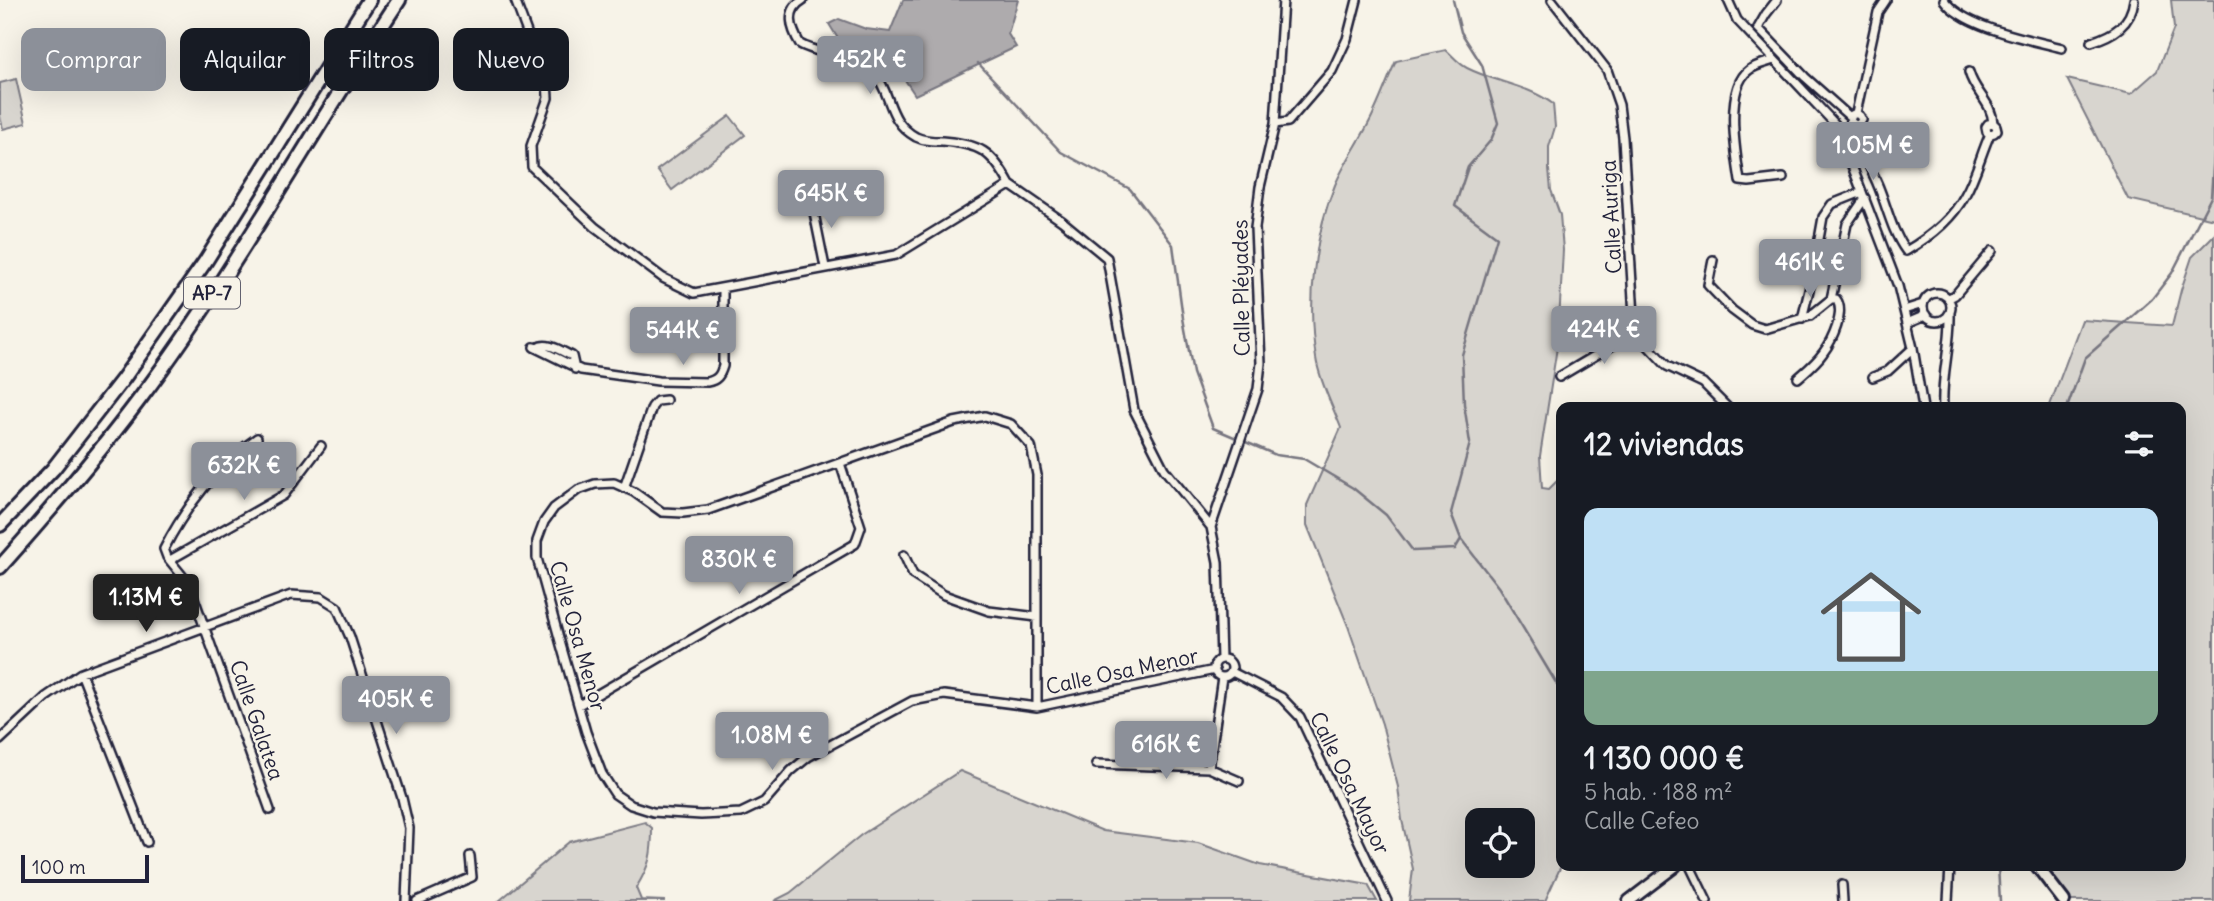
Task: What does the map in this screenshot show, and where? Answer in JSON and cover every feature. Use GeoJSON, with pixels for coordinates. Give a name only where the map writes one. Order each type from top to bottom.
{"type":"FeatureCollection","features":[{"type":"Feature","properties":{"kind":"highway","name":"AP-7"},"geometry":{"type":"LineString","coordinates":[[0,525],[52,469],[131,369],[205,262],[369,0]]}},
{"type":"Feature","properties":{"kind":"highway","name":"AP-7"},"geometry":{"type":"LineString","coordinates":[[0,567],[142,396],[223,277],[399,0]]}},
{"type":"Feature","properties":{"kind":"street"},"geometry":{"type":"LineString","coordinates":[[516,0],[547,81],[548,98],[531,146],[532,167],[595,227],[663,278],[694,293],[896,255],[1010,185]]}},
{"type":"Feature","properties":{"kind":"street"},"geometry":{"type":"LineString","coordinates":[[803,0],[794,5],[791,15],[800,44],[835,55],[873,72],[894,115],[908,131],[924,140],[964,143],[979,148],[1002,170],[1010,185],[1062,221],[1107,258],[1134,410],[1164,469],[1211,527],[1218,562],[1221,659]]}},
{"type":"Feature","properties":{"kind":"street","name":"Calle Pléyades"},"geometry":{"type":"LineString","coordinates":[[1211,527],[1258,389],[1261,363],[1255,228],[1260,187],[1275,124],[1283,0]]}},
{"type":"Feature","properties":{"kind":"street"},"geometry":{"type":"LineString","coordinates":[[1275,124],[1288,121],[1332,71],[1347,39],[1357,0]]}},
{"type":"Feature","properties":{"kind":"street","name":"Calle Auriga"},"geometry":{"type":"LineString","coordinates":[[1552,0],[1607,70],[1619,105],[1635,332]]}},
{"type":"Feature","properties":{"kind":"street"},"geometry":{"type":"LineString","coordinates":[[1728,0],[1737,20],[1837,128],[1898,286],[1913,348],[1922,402]]}},
{"type":"Feature","properties":{"kind":"street"},"geometry":{"type":"LineString","coordinates":[[1777,0],[1758,28],[1805,77],[1853,120],[1898,240],[1906,251],[1930,236],[1965,197],[1990,134],[1997,130],[1986,99],[1977,91],[1969,72]]}},
{"type":"Feature","properties":{"kind":"street"},"geometry":{"type":"LineString","coordinates":[[1853,120],[1878,12],[1886,0]]}},
{"type":"Feature","properties":{"kind":"street"},"geometry":{"type":"LineString","coordinates":[[1944,0],[1956,12],[1996,31],[2062,48]]}},
{"type":"Feature","properties":{"kind":"street"},"geometry":{"type":"LineString","coordinates":[[2091,42],[2120,29],[2128,20],[2134,0]]}},
{"type":"Feature","properties":{"kind":"street"},"geometry":{"type":"LineString","coordinates":[[1774,60],[1749,70],[1738,83],[1734,112],[1740,181],[1783,178]]}},
{"type":"Feature","properties":{"kind":"street"},"geometry":{"type":"LineString","coordinates":[[1837,128],[1853,120]]}},
{"type":"Feature","properties":{"kind":"street"},"geometry":{"type":"LineString","coordinates":[[1713,260],[1708,285],[1732,310],[1752,325],[1765,329],[1810,316],[1831,299],[1847,224],[1863,195]]}},
{"type":"Feature","properties":{"kind":"street"},"geometry":{"type":"LineString","coordinates":[[1802,319],[1823,217],[1832,204],[1863,195]]}},
{"type":"Feature","properties":{"kind":"street"},"geometry":{"type":"LineString","coordinates":[[811,198],[824,267]]}},
{"type":"Feature","properties":{"kind":"street"},"geometry":{"type":"LineString","coordinates":[[1949,298],[1955,295],[1992,251]]}},
{"type":"Feature","properties":{"kind":"street"},"geometry":{"type":"LineString","coordinates":[[536,348],[575,369],[658,381],[714,380],[720,376],[723,366],[723,288]]}},
{"type":"Feature","properties":{"kind":"street"},"geometry":{"type":"LineString","coordinates":[[1943,402],[1942,374],[1950,331],[1951,303],[1949,298],[1940,292],[1925,299],[1923,304],[1930,319],[1941,321],[1950,314]]}},
{"type":"Feature","properties":{"kind":"street"},"geometry":{"type":"LineString","coordinates":[[1798,378],[1826,351],[1840,310],[1840,303],[1831,299]]}},
{"type":"Feature","properties":{"kind":"street"},"geometry":{"type":"LineString","coordinates":[[1904,310],[1923,304]]}},
{"type":"Feature","properties":{"kind":"street"},"geometry":{"type":"LineString","coordinates":[[1907,323],[1926,315]]}},
{"type":"Feature","properties":{"kind":"street"},"geometry":{"type":"LineString","coordinates":[[1559,377],[1635,332],[1667,366],[1703,383],[1722,402]]}},
{"type":"Feature","properties":{"kind":"street"},"geometry":{"type":"LineString","coordinates":[[1873,377],[1888,371],[1913,348]]}},
{"type":"Feature","properties":{"kind":"street"},"geometry":{"type":"LineString","coordinates":[[625,488],[652,407],[657,401],[666,400]]}},
{"type":"Feature","properties":{"kind":"street","name":"Calle Osa Menor"},"geometry":{"type":"LineString","coordinates":[[1037,707],[1037,475],[1031,446],[1011,424],[985,416],[954,422],[708,510],[662,512],[614,482],[595,484],[578,490],[554,508],[544,522],[537,541],[537,558],[586,732],[601,774],[615,794],[631,805],[653,812],[701,815],[741,813],[764,802],[791,771],[808,757],[912,701],[944,695],[1037,707],[1215,670]]}},
{"type":"Feature","properties":{"kind":"street"},"geometry":{"type":"LineString","coordinates":[[257,438],[238,451],[209,482],[175,528],[164,549],[170,560],[284,495],[321,446]]}},
{"type":"Feature","properties":{"kind":"street"},"geometry":{"type":"LineString","coordinates":[[579,705],[855,544],[861,527],[840,463]]}},
{"type":"Feature","properties":{"kind":"street"},"geometry":{"type":"LineString","coordinates":[[904,555],[913,575],[944,595],[989,611],[1037,617]]}},
{"type":"Feature","properties":{"kind":"street","name":"Calle Galatea"},"geometry":{"type":"LineString","coordinates":[[170,560],[190,583],[270,810]]}},
{"type":"Feature","properties":{"kind":"street"},"geometry":{"type":"LineString","coordinates":[[0,740],[46,697],[81,673],[291,595],[321,597],[337,607],[350,638],[402,798],[409,828],[406,901]]}},
{"type":"Feature","properties":{"kind":"street"},"geometry":{"type":"LineString","coordinates":[[1221,659],[1215,664],[1215,670],[1222,677]]}},
{"type":"Feature","properties":{"kind":"street"},"geometry":{"type":"LineString","coordinates":[[1221,659],[1231,664],[1232,672],[1222,677]]}},
{"type":"Feature","properties":{"kind":"street","name":"Calle Osa Mayor"},"geometry":{"type":"LineString","coordinates":[[1232,672],[1280,697],[1300,717],[1387,901]]}},
{"type":"Feature","properties":{"kind":"street"},"geometry":{"type":"LineString","coordinates":[[81,673],[147,842]]}},
{"type":"Feature","properties":{"kind":"street"},"geometry":{"type":"LineString","coordinates":[[1209,768],[1222,677]]}},
{"type":"Feature","properties":{"kind":"street"},"geometry":{"type":"LineString","coordinates":[[1096,764],[1209,768],[1239,781]]}},
{"type":"Feature","properties":{"kind":"street"},"geometry":{"type":"LineString","coordinates":[[417,901],[472,877],[470,856]]}},
{"type":"Feature","properties":{"kind":"street"},"geometry":{"type":"LineString","coordinates":[[1629,901],[1668,871]]}},
{"type":"Feature","properties":{"kind":"street"},"geometry":{"type":"LineString","coordinates":[[1692,871],[1707,901]]}},
{"type":"Feature","properties":{"kind":"street"},"geometry":{"type":"LineString","coordinates":[[1948,901],[1950,871]]}},
{"type":"Feature","properties":{"kind":"street"},"geometry":{"type":"LineString","coordinates":[[2041,871],[2064,901]]}},
{"type":"Feature","properties":{"kind":"street"},"geometry":{"type":"LineString","coordinates":[[1842,885],[1843,901]]}},
{"type":"Feature","properties":{"kind":"shaded area"},"geometry":{"type":"Polygon","coordinates":[[[903,0],[1018,0],[1008,34],[1016,47],[915,95],[884,58],[840,42],[829,24],[839,19],[866,29],[890,32],[903,0]]]}},
{"type":"Feature","properties":{"kind":"shaded area"},"geometry":{"type":"Polygon","coordinates":[[[2171,0],[2214,0],[2214,219],[2128,199],[2067,79],[2131,94],[2157,71],[2174,28],[2171,0]]]}},
{"type":"Feature","properties":{"kind":"shaded area"},"geometry":{"type":"Polygon","coordinates":[[[1446,50],[1467,68],[1533,92],[1553,104],[1555,127],[1549,147],[1549,170],[1551,190],[1560,215],[1563,250],[1558,341],[1540,456],[1542,488],[1549,489],[1556,482],[1556,871],[1559,871],[1545,901],[1409,901],[1413,869],[1398,787],[1382,724],[1348,626],[1307,525],[1307,505],[1341,428],[1318,366],[1312,315],[1317,247],[1328,205],[1344,166],[1371,120],[1396,61],[1446,50]]]}},
{"type":"Feature","properties":{"kind":"shaded area"},"geometry":{"type":"Polygon","coordinates":[[[16,79],[26,123],[3,129],[0,116],[0,83],[16,79]]]}},
{"type":"Feature","properties":{"kind":"shaded area"},"geometry":{"type":"Polygon","coordinates":[[[730,116],[745,135],[672,190],[657,170],[730,116]]]}},
{"type":"Feature","properties":{"kind":"shaded area"},"geometry":{"type":"Polygon","coordinates":[[[2214,235],[2214,901],[2069,901],[2048,871],[2186,871],[2186,402],[2051,402],[2082,320],[2172,326],[2192,257],[2214,235]]]}},
{"type":"Feature","properties":{"kind":"shaded area"},"geometry":{"type":"Polygon","coordinates":[[[960,771],[1103,831],[1198,843],[1260,865],[1368,885],[1377,901],[774,901],[790,893],[861,835],[960,771]]]}},
{"type":"Feature","properties":{"kind":"shaded area"},"geometry":{"type":"Polygon","coordinates":[[[645,822],[652,828],[651,853],[636,888],[641,900],[665,901],[499,901],[569,842],[645,822]]]}},
{"type":"Feature","properties":{"kind":"waterway"},"geometry":{"type":"LineString","coordinates":[[1453,0],[1461,32],[1482,65],[1498,123],[1491,140],[1468,167],[1455,206],[1497,237],[1462,355],[1464,404],[1470,443],[1451,513],[1461,539],[1499,588],[1556,683]]}},
{"type":"Feature","properties":{"kind":"waterway"},"geometry":{"type":"LineString","coordinates":[[978,63],[1061,152],[1130,189],[1173,245],[1193,373],[1213,428],[1276,455],[1304,459],[1353,488],[1386,515],[1413,551],[1455,549],[1461,539]]}},
{"type":"Feature","properties":{"kind":"waterway"},"geometry":{"type":"LineString","coordinates":[[2069,402],[2085,358],[2152,299],[2172,273],[2211,197],[2214,153]]}},
{"type":"Feature","properties":{"kind":"waterway"},"geometry":{"type":"LineString","coordinates":[[1998,871],[2000,901]]}}]}
